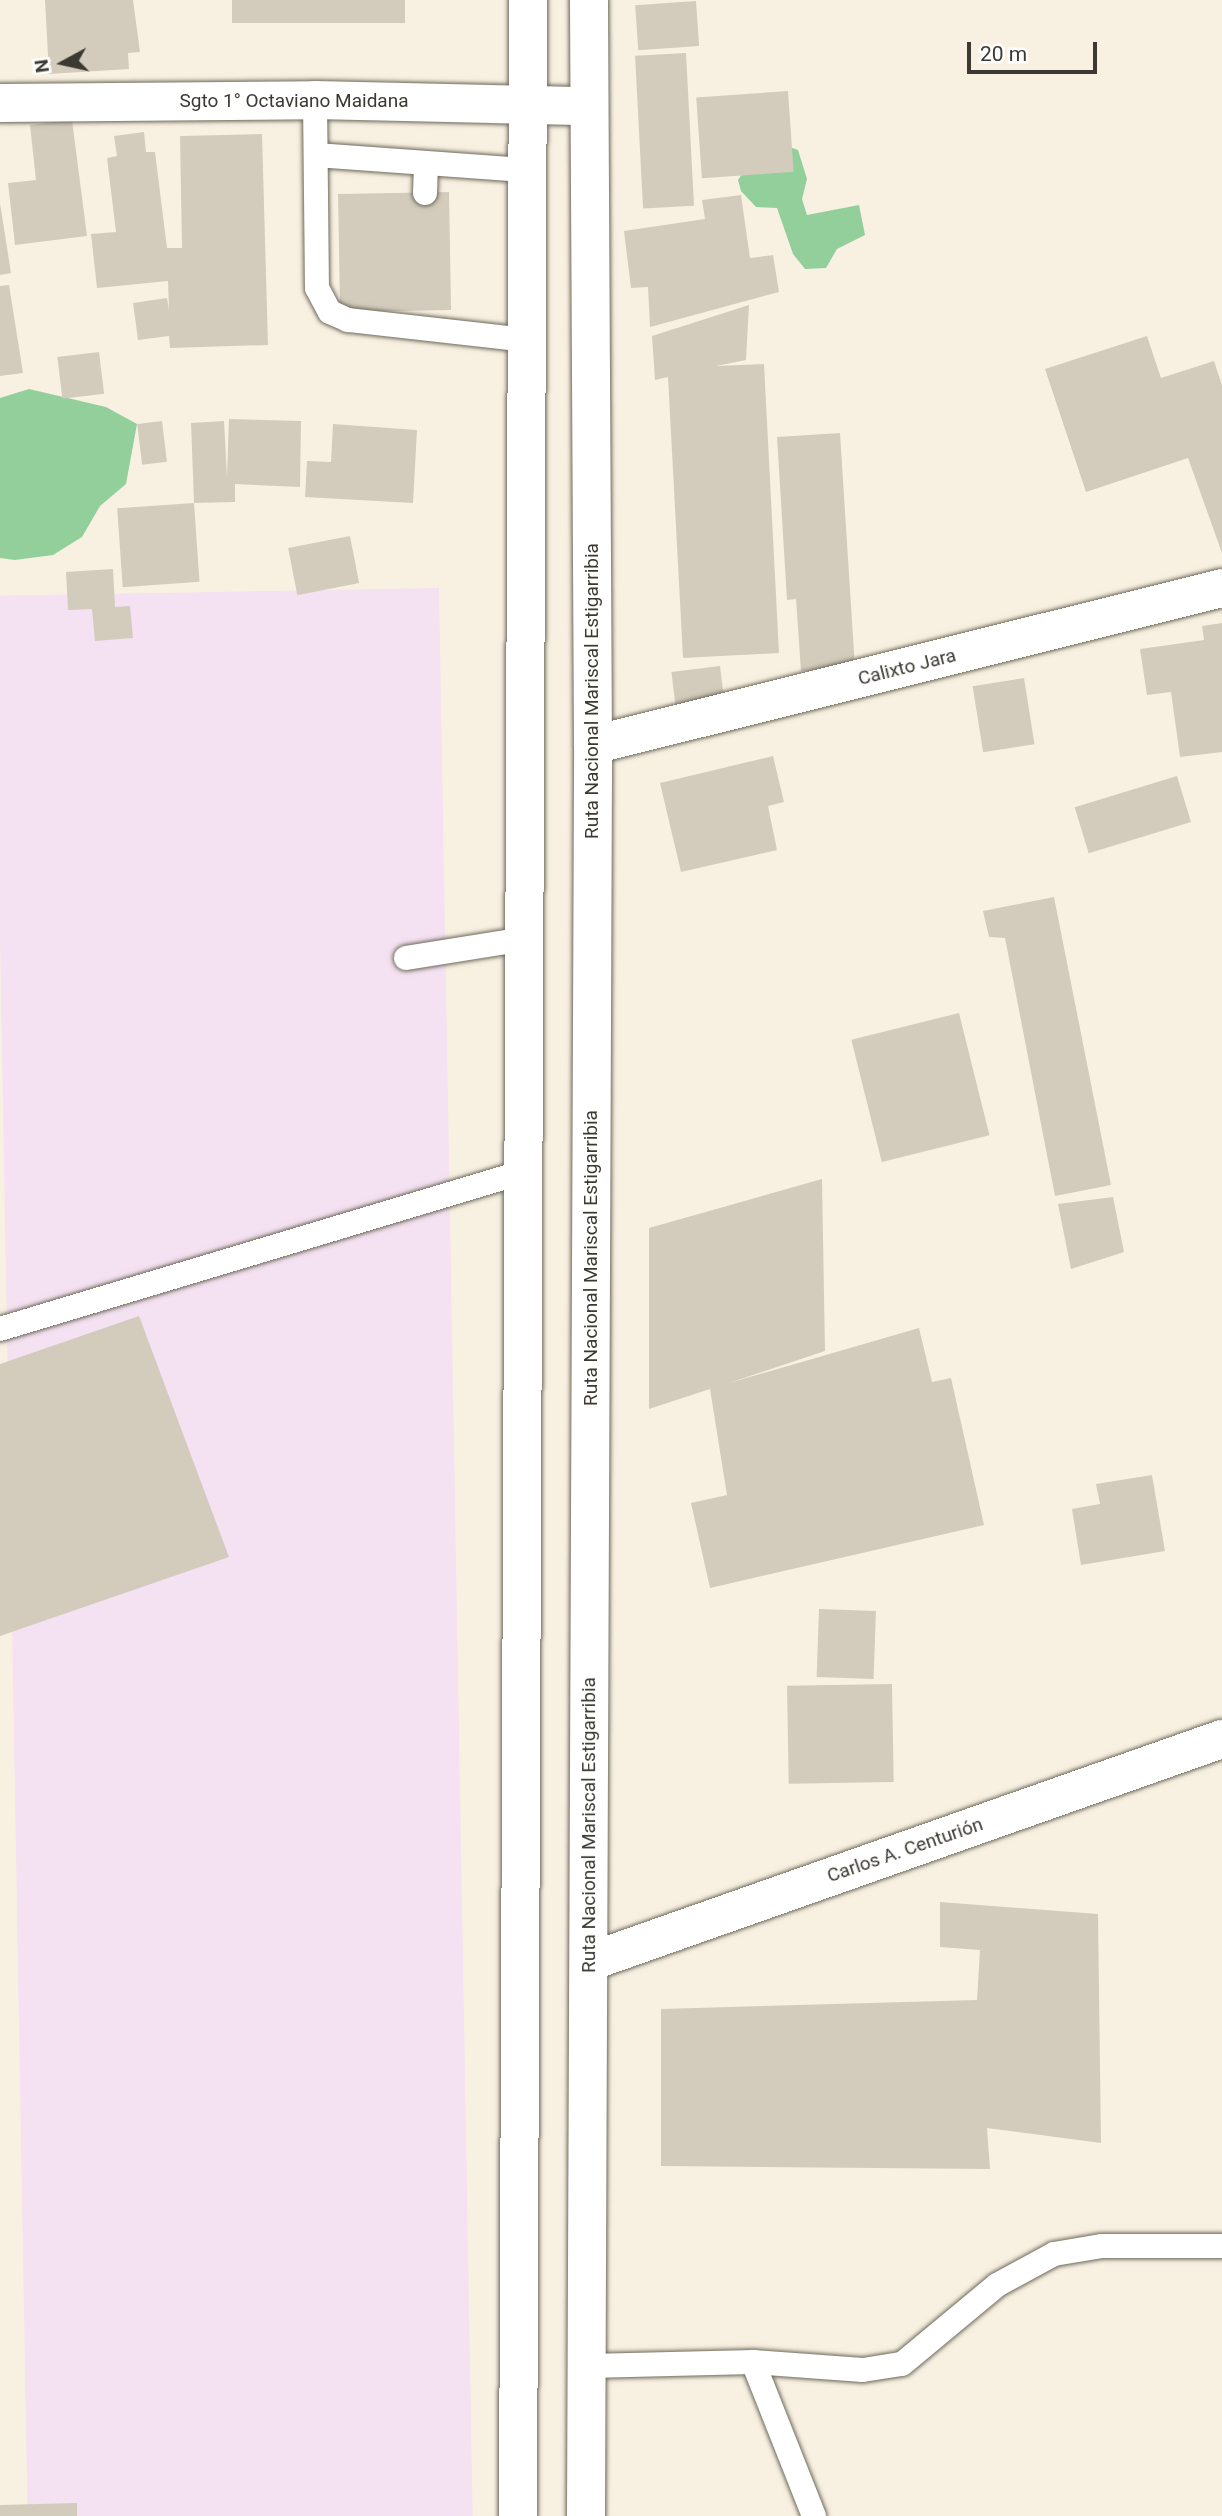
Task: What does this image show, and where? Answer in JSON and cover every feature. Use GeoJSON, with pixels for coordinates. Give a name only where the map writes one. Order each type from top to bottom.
{"type":"FeatureCollection","features":[{"type":"Feature","properties":{"kind":"main road"},"geometry":{"type":"LineString","coordinates":[[518,2516],[528,0]]}},
{"type":"Feature","properties":{"kind":"main road","name":"Ruta Nacional Mariscal Estigarribia"},"geometry":{"type":"LineString","coordinates":[[586,2516],[589,2366],[593,745],[589,0]]}},
{"type":"Feature","properties":{"kind":"main road","name":"Sgto 1° Octaviano Maidana"},"geometry":{"type":"LineString","coordinates":[[0,103],[315,100],[589,106]]}},
{"type":"Feature","properties":{"kind":"main road","name":"Calixto Jara"},"geometry":{"type":"LineString","coordinates":[[593,745],[1222,588]]}},
{"type":"Feature","properties":{"kind":"main road","name":"Carlos A. Centurión"},"geometry":{"type":"LineString","coordinates":[[589,1962],[1222,1739]]}},
{"type":"Feature","properties":{"kind":"lane"},"geometry":{"type":"LineString","coordinates":[[315,100],[317,288],[322,302],[348,320],[423,320],[527,340]]}},
{"type":"Feature","properties":{"kind":"lane"},"geometry":{"type":"LineString","coordinates":[[316,155],[426,166],[527,170]]}},
{"type":"Feature","properties":{"kind":"lane"},"geometry":{"type":"LineString","coordinates":[[425,193],[426,166]]}},
{"type":"Feature","properties":{"kind":"lane"},"geometry":{"type":"LineString","coordinates":[[406,957],[524,939]]}},
{"type":"Feature","properties":{"kind":"lane"},"geometry":{"type":"LineString","coordinates":[[0,1329],[523,1172]]}},
{"type":"Feature","properties":{"kind":"lane"},"geometry":{"type":"LineString","coordinates":[[589,2366],[753,2362],[863,2370],[902,2364],[997,2285],[1054,2254],[1102,2246],[1222,2246]]}},
{"type":"Feature","properties":{"kind":"lane"},"geometry":{"type":"LineString","coordinates":[[753,2362],[814,2516]]}},
{"type":"Feature","properties":{"kind":"shaded area"},"geometry":{"type":"Polygon","coordinates":[[[439,588],[473,2516],[28,2516],[0,936],[0,596],[439,588]]]}},
{"type":"Feature","properties":{"kind":"green space"},"geometry":{"type":"Polygon","coordinates":[[[778,143],[798,150],[807,179],[802,199],[807,215],[859,205],[865,235],[837,249],[826,268],[805,269],[793,254],[777,208],[756,207],[741,191],[738,180],[749,164],[778,143]]]}},
{"type":"Feature","properties":{"kind":"green space"},"geometry":{"type":"Polygon","coordinates":[[[29,389],[106,407],[137,424],[126,484],[100,506],[82,537],[53,555],[15,560],[0,558],[0,398],[29,389]]]}},
{"type":"Feature","properties":{"kind":"building"},"geometry":{"type":"Polygon","coordinates":[[[45,0],[133,0],[140,52],[128,53],[129,69],[49,74],[45,0]]]}},
{"type":"Feature","properties":{"kind":"building"},"geometry":{"type":"Polygon","coordinates":[[[232,0],[405,0],[405,23],[232,23],[232,0]]]}},
{"type":"Feature","properties":{"kind":"building"},"geometry":{"type":"Polygon","coordinates":[[[696,1],[699,46],[638,50],[635,5],[696,1]]]}},
{"type":"Feature","properties":{"kind":"building"},"geometry":{"type":"Polygon","coordinates":[[[686,53],[694,206],[643,208],[635,56],[686,53]]]}},
{"type":"Feature","properties":{"kind":"building"},"geometry":{"type":"Polygon","coordinates":[[[788,91],[794,172],[702,178],[696,97],[788,91]]]}},
{"type":"Feature","properties":{"kind":"building"},"geometry":{"type":"Polygon","coordinates":[[[72,120],[87,236],[15,245],[8,183],[36,180],[30,125],[72,120]]]}},
{"type":"Feature","properties":{"kind":"building"},"geometry":{"type":"Polygon","coordinates":[[[144,132],[146,152],[155,152],[167,248],[182,248],[180,136],[262,134],[268,345],[170,348],[169,336],[138,340],[133,303],[167,298],[169,310],[168,281],[97,288],[91,234],[116,232],[107,158],[117,156],[114,136],[144,132]]]}},
{"type":"Feature","properties":{"kind":"building"},"geometry":{"type":"Polygon","coordinates":[[[449,192],[451,310],[340,312],[338,194],[449,192]]]}},
{"type":"Feature","properties":{"kind":"building"},"geometry":{"type":"Polygon","coordinates":[[[741,195],[750,258],[773,255],[779,292],[650,327],[648,287],[631,288],[624,231],[705,219],[702,200],[741,195]]]}},
{"type":"Feature","properties":{"kind":"building"},"geometry":{"type":"Polygon","coordinates":[[[0,203],[11,273],[0,275],[0,203]]]}},
{"type":"Feature","properties":{"kind":"building"},"geometry":{"type":"Polygon","coordinates":[[[9,285],[23,373],[0,376],[0,286],[9,285]]]}},
{"type":"Feature","properties":{"kind":"building"},"geometry":{"type":"Polygon","coordinates":[[[749,305],[746,360],[716,366],[764,364],[779,653],[683,658],[668,377],[655,380],[652,336],[749,305]]]}},
{"type":"Feature","properties":{"kind":"building"},"geometry":{"type":"Polygon","coordinates":[[[1147,336],[1161,378],[1214,361],[1222,385],[1222,553],[1188,458],[1086,492],[1045,369],[1147,336]]]}},
{"type":"Feature","properties":{"kind":"building"},"geometry":{"type":"Polygon","coordinates":[[[99,352],[104,394],[62,399],[57,357],[99,352]]]}},
{"type":"Feature","properties":{"kind":"building"},"geometry":{"type":"Polygon","coordinates":[[[229,419],[301,421],[300,487],[235,484],[235,502],[194,503],[191,423],[224,421],[227,477],[229,419]]]}},
{"type":"Feature","properties":{"kind":"building"},"geometry":{"type":"Polygon","coordinates":[[[162,421],[167,462],[142,465],[137,424],[162,421]]]}},
{"type":"Feature","properties":{"kind":"building"},"geometry":{"type":"Polygon","coordinates":[[[333,424],[417,430],[413,503],[305,497],[307,461],[331,462],[333,424]]]}},
{"type":"Feature","properties":{"kind":"building"},"geometry":{"type":"Polygon","coordinates":[[[840,433],[855,668],[801,671],[796,599],[787,600],[777,437],[840,433]]]}},
{"type":"Feature","properties":{"kind":"building"},"geometry":{"type":"Polygon","coordinates":[[[194,503],[200,582],[123,587],[117,508],[194,503]]]}},
{"type":"Feature","properties":{"kind":"building"},"geometry":{"type":"Polygon","coordinates":[[[350,536],[359,583],[297,595],[288,548],[350,536]]]}},
{"type":"Feature","properties":{"kind":"building"},"geometry":{"type":"Polygon","coordinates":[[[113,569],[115,607],[130,606],[133,638],[95,641],[92,609],[68,610],[66,572],[113,569]]]}},
{"type":"Feature","properties":{"kind":"building"},"geometry":{"type":"Polygon","coordinates":[[[1222,623],[1222,752],[1180,757],[1171,692],[1147,695],[1140,649],[1204,640],[1202,626],[1222,623]]]}},
{"type":"Feature","properties":{"kind":"building"},"geometry":{"type":"Polygon","coordinates":[[[720,666],[724,701],[676,707],[671,672],[720,666]]]}},
{"type":"Feature","properties":{"kind":"building"},"geometry":{"type":"Polygon","coordinates":[[[1024,678],[1034,744],[983,752],[973,686],[1024,678]]]}},
{"type":"Feature","properties":{"kind":"building"},"geometry":{"type":"Polygon","coordinates":[[[773,756],[784,802],[768,806],[777,850],[681,872],[660,783],[773,756]]]}},
{"type":"Feature","properties":{"kind":"building"},"geometry":{"type":"Polygon","coordinates":[[[1177,776],[1191,822],[1089,853],[1075,807],[1177,776]]]}},
{"type":"Feature","properties":{"kind":"building"},"geometry":{"type":"Polygon","coordinates":[[[1054,897],[1111,1185],[1055,1196],[1005,938],[989,937],[983,911],[1054,897]]]}},
{"type":"Feature","properties":{"kind":"building"},"geometry":{"type":"Polygon","coordinates":[[[959,1013],[989,1135],[882,1162],[851,1040],[959,1013]]]}},
{"type":"Feature","properties":{"kind":"building"},"geometry":{"type":"Polygon","coordinates":[[[822,1179],[825,1351],[729,1383],[919,1328],[932,1382],[951,1378],[984,1525],[710,1588],[691,1503],[727,1495],[710,1389],[649,1409],[649,1228],[822,1179]]]}},
{"type":"Feature","properties":{"kind":"building"},"geometry":{"type":"Polygon","coordinates":[[[1113,1197],[1124,1252],[1071,1269],[1058,1204],[1113,1197]]]}},
{"type":"Feature","properties":{"kind":"building"},"geometry":{"type":"Polygon","coordinates":[[[139,1316],[229,1557],[0,1636],[0,1364],[139,1316]]]}},
{"type":"Feature","properties":{"kind":"building"},"geometry":{"type":"Polygon","coordinates":[[[1152,1475],[1165,1551],[1081,1565],[1072,1509],[1100,1504],[1096,1484],[1152,1475]]]}},
{"type":"Feature","properties":{"kind":"building"},"geometry":{"type":"Polygon","coordinates":[[[819,1609],[876,1611],[874,1679],[817,1677],[819,1609]]]}},
{"type":"Feature","properties":{"kind":"building"},"geometry":{"type":"Polygon","coordinates":[[[892,1684],[894,1782],[789,1784],[787,1686],[892,1684]]]}},
{"type":"Feature","properties":{"kind":"building"},"geometry":{"type":"Polygon","coordinates":[[[940,1902],[1098,1914],[1101,2143],[987,2128],[990,2169],[661,2166],[661,2009],[977,2000],[980,1950],[940,1947],[940,1902]]]}},
{"type":"Feature","properties":{"kind":"building"},"geometry":{"type":"Polygon","coordinates":[[[77,2503],[77,2516],[0,2516],[0,2505],[77,2503]]]}}]}
